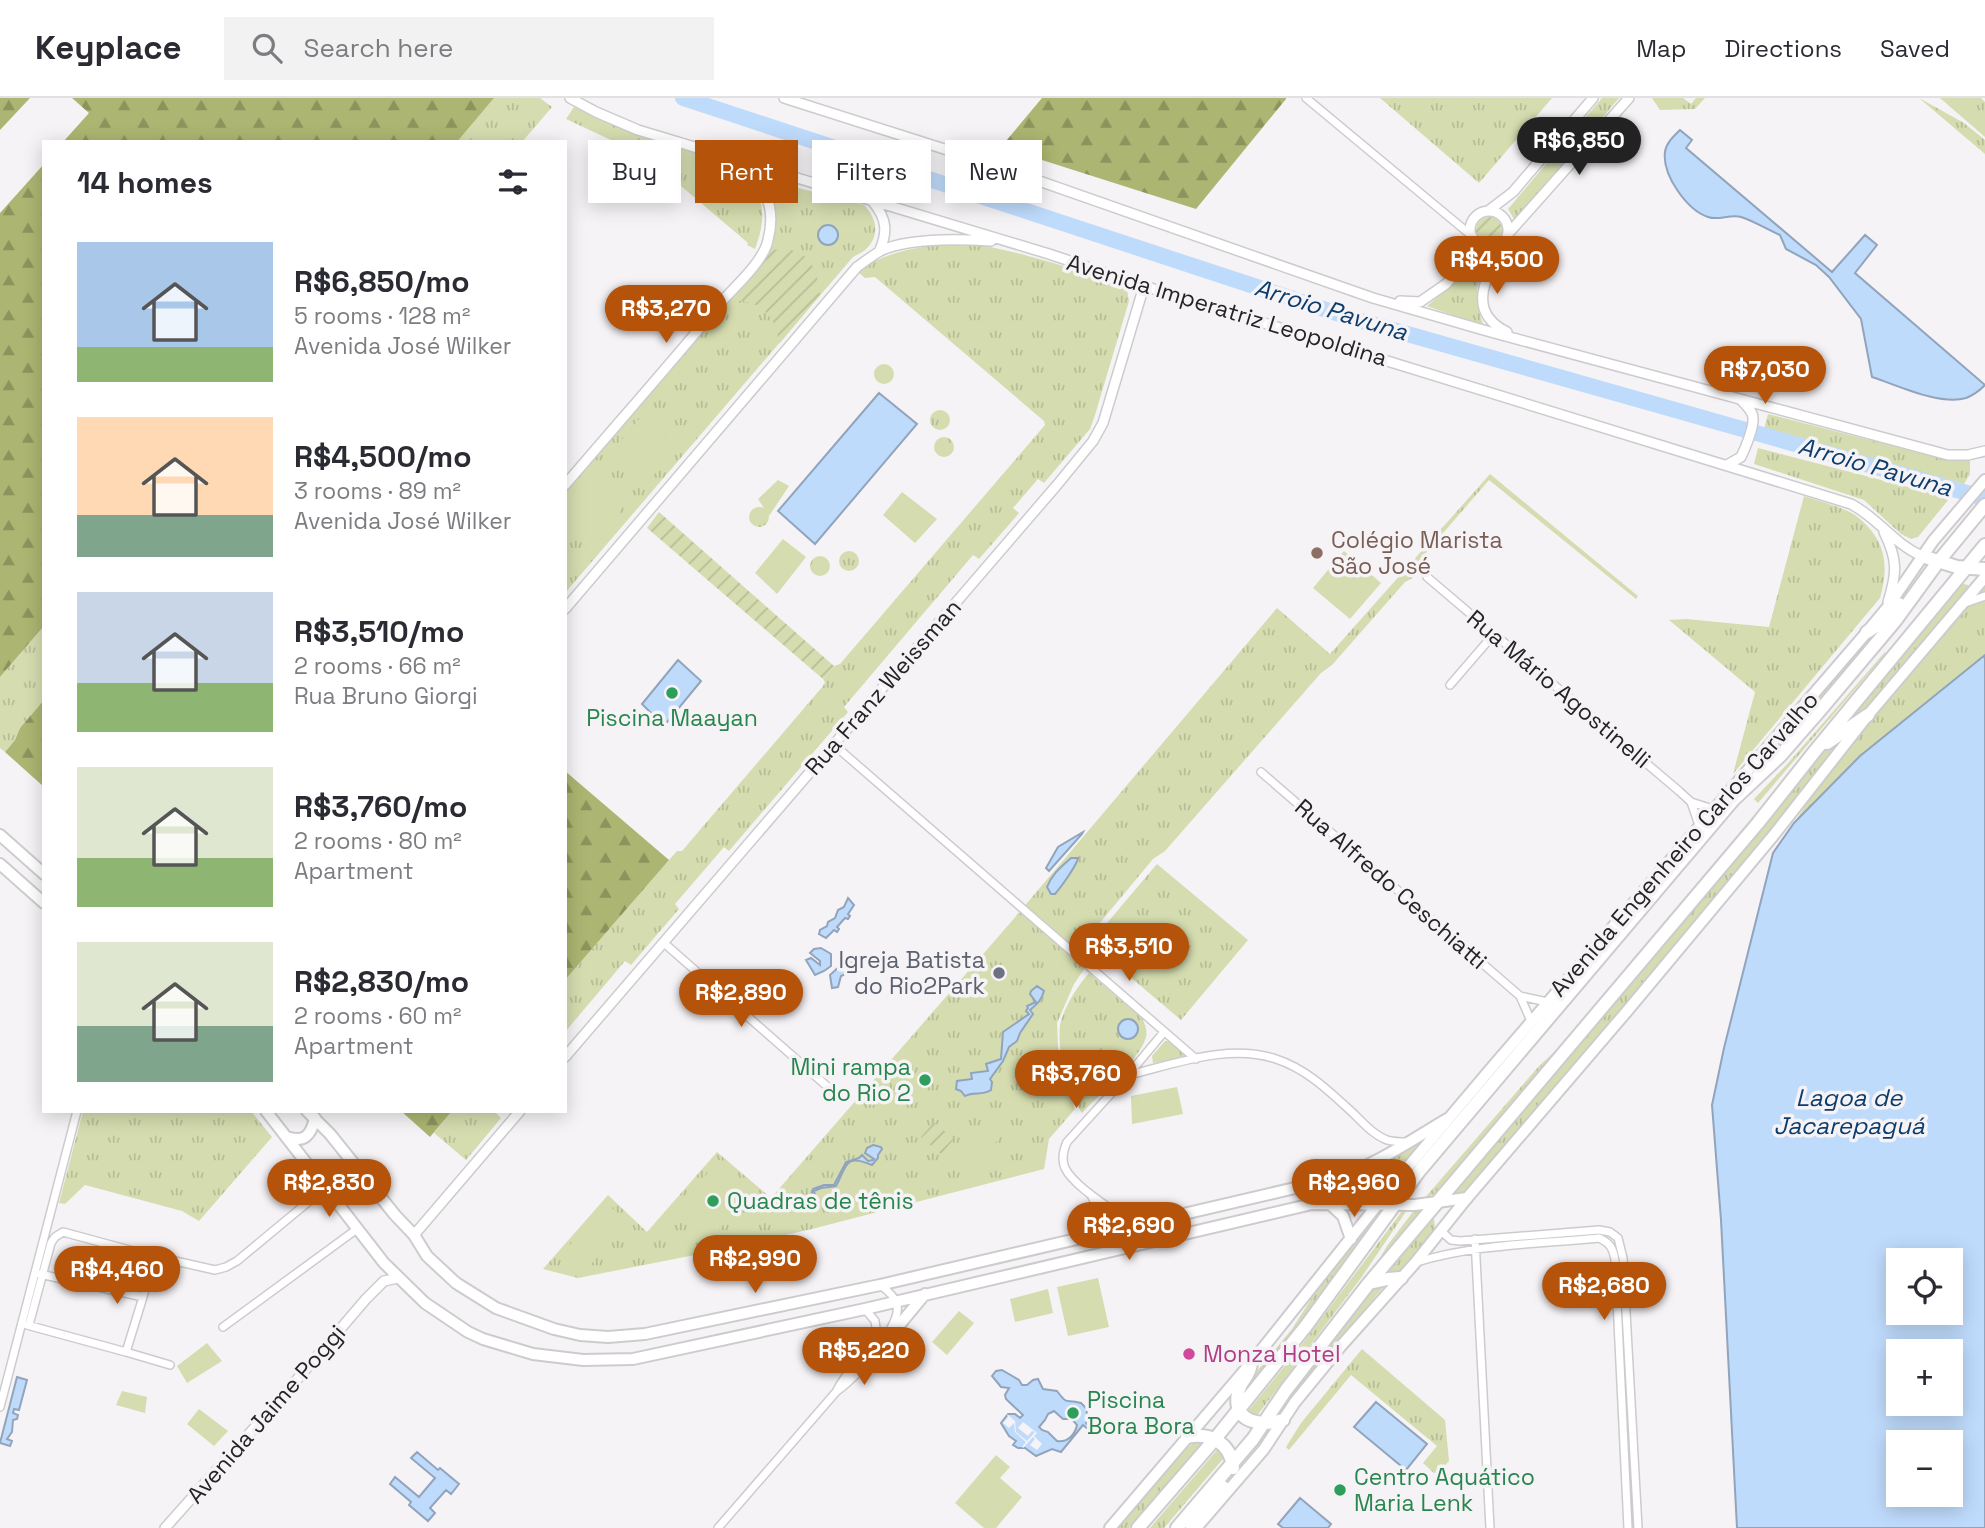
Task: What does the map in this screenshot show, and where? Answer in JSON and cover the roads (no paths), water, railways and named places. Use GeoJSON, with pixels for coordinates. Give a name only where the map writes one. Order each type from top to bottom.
{"type":"FeatureCollection","features":[{"type":"Feature","properties":{"kind":"highway","name":"Avenida Engenheiro Carlos Carvalho"},"geometry":{"type":"LineString","coordinates":[[1138,1528],[1240,1409],[1306,1326],[1428,1159],[1733,800],[1780,756],[1895,621],[1938,562],[1985,505]]}},
{"type":"Feature","properties":{"kind":"highway","name":"Avenida Engenheiro Carlos Carvalho"},"geometry":{"type":"LineString","coordinates":[[1233,1464],[1369,1283],[1750,833],[1985,545]]}},
{"type":"Feature","properties":{"kind":"highway"},"geometry":{"type":"LineString","coordinates":[[1922,556],[1965,568],[1985,569]]}},
{"type":"Feature","properties":{"kind":"highway"},"geometry":{"type":"LineString","coordinates":[[1867,632],[1883,621],[1923,583]]}},
{"type":"Feature","properties":{"kind":"highway"},"geometry":{"type":"LineString","coordinates":[[1815,751],[1868,715]]}},
{"type":"Feature","properties":{"kind":"highway"},"geometry":{"type":"LineString","coordinates":[[1369,1283],[1401,1279]]}},
{"type":"Feature","properties":{"kind":"highway"},"geometry":{"type":"LineString","coordinates":[[1251,1363],[1249,1374],[1238,1392],[1240,1409],[1250,1421],[1263,1424],[1283,1420]]}},
{"type":"Feature","properties":{"kind":"highway"},"geometry":{"type":"LineString","coordinates":[[1187,1437],[1196,1435],[1215,1439],[1227,1449],[1233,1464],[1227,1483],[1195,1520],[1194,1528]]}},
{"type":"Feature","properties":{"kind":"highway"},"geometry":{"type":"LineString","coordinates":[[1177,1528],[1233,1464]]}},
{"type":"Feature","properties":{"kind":"main road","name":"Avenida Engenheiro Carlos Carvalho"},"geometry":{"type":"LineString","coordinates":[[1110,1528],[1251,1363],[1547,1002],[1867,632],[1887,608],[1922,556],[1984,480]]}},
{"type":"Feature","properties":{"kind":"main road"},"geometry":{"type":"LineString","coordinates":[[1194,1528],[1264,1448],[1295,1402],[1340,1347],[1415,1263],[1985,577]]}},
{"type":"Feature","properties":{"kind":"main road"},"geometry":{"type":"LineString","coordinates":[[0,835],[42,872]]}},
{"type":"Feature","properties":{"kind":"main road"},"geometry":{"type":"LineString","coordinates":[[0,864],[42,901]]}},
{"type":"Feature","properties":{"kind":"main road"},"geometry":{"type":"LineString","coordinates":[[268,1113],[384,1263],[425,1303],[483,1339],[533,1354],[583,1360],[633,1359],[865,1309],[1293,1208],[1329,1203],[1436,1203],[1467,1198]]}},
{"type":"Feature","properties":{"kind":"main road"},"geometry":{"type":"LineString","coordinates":[[311,1115],[414,1235],[435,1265],[456,1283],[519,1318],[580,1335],[608,1337],[645,1335],[880,1285],[1337,1177],[1450,1118]]}},
{"type":"Feature","properties":{"kind":"main road"},"geometry":{"type":"LineString","coordinates":[[286,1137],[298,1140],[304,1138],[311,1131],[311,1115]]}},
{"type":"Feature","properties":{"kind":"main road"},"geometry":{"type":"LineString","coordinates":[[1329,1203],[1343,1216],[1351,1239]]}},
{"type":"Feature","properties":{"kind":"main road"},"geometry":{"type":"LineString","coordinates":[[1133,1225],[1161,1238]]}},
{"type":"Feature","properties":{"kind":"main road"},"geometry":{"type":"LineString","coordinates":[[881,1343],[925,1294]]}},
{"type":"Feature","properties":{"kind":"street","name":"Avenida Imperatriz Leopoldina"},"geometry":{"type":"LineString","coordinates":[[569,98],[638,130],[695,147]]}},
{"type":"Feature","properties":{"kind":"street"},"geometry":{"type":"LineString","coordinates":[[784,98],[1004,168],[1373,298],[1948,455],[1985,451]]}},
{"type":"Feature","properties":{"kind":"street"},"geometry":{"type":"LineString","coordinates":[[1306,98],[1472,236],[1478,245],[1493,248],[1505,239],[1629,98]]}},
{"type":"Feature","properties":{"kind":"street"},"geometry":{"type":"LineString","coordinates":[[1373,298],[1414,303],[1446,284],[1458,271],[1472,236],[1471,225],[1474,220],[1513,192],[1593,98]]}},
{"type":"Feature","properties":{"kind":"street"},"geometry":{"type":"LineString","coordinates":[[567,483],[757,261],[769,239],[769,203]]}},
{"type":"Feature","properties":{"kind":"street"},"geometry":{"type":"LineString","coordinates":[[874,203],[886,225],[879,252]]}},
{"type":"Feature","properties":{"kind":"street","name":"Avenida Imperatriz Leopoldina"},"geometry":{"type":"LineString","coordinates":[[879,203],[1851,504],[1870,516],[1905,547],[1922,556]]}},
{"type":"Feature","properties":{"kind":"street"},"geometry":{"type":"LineString","coordinates":[[1488,211],[1494,212],[1507,224],[1505,239],[1486,281],[1482,295],[1483,307],[1493,324],[1525,340]]}},
{"type":"Feature","properties":{"kind":"street"},"geometry":{"type":"LineString","coordinates":[[567,607],[857,267],[879,252],[930,241],[960,239],[1006,242]]}},
{"type":"Feature","properties":{"kind":"street","name":"Rua Franz Weissman"},"geometry":{"type":"LineString","coordinates":[[567,1055],[1093,441],[1102,423],[1144,286]]}},
{"type":"Feature","properties":{"kind":"street"},"geometry":{"type":"LineString","coordinates":[[1727,466],[1741,457],[1752,424],[1752,413],[1740,398]]}},
{"type":"Feature","properties":{"kind":"street","name":"Avenida Imperatriz Leopoldina"},"geometry":{"type":"LineString","coordinates":[[1881,528],[1896,565],[1887,608]]}},
{"type":"Feature","properties":{"kind":"street","name":"Rua Mário Agostinelli"},"geometry":{"type":"LineString","coordinates":[[1427,577],[1691,802],[1713,809]]}},
{"type":"Feature","properties":{"kind":"street"},"geometry":{"type":"LineString","coordinates":[[1961,605],[1985,596]]}},
{"type":"Feature","properties":{"kind":"street"},"geometry":{"type":"LineString","coordinates":[[1450,685],[1494,634]]}},
{"type":"Feature","properties":{"kind":"street"},"geometry":{"type":"LineString","coordinates":[[833,744],[1196,1059]]}},
{"type":"Feature","properties":{"kind":"street","name":"Rua Alfredo Ceschiatti"},"geometry":{"type":"LineString","coordinates":[[1261,772],[1520,996],[1531,1021]]}},
{"type":"Feature","properties":{"kind":"street"},"geometry":{"type":"LineString","coordinates":[[1691,802],[1699,825]]}},
{"type":"Feature","properties":{"kind":"street"},"geometry":{"type":"LineString","coordinates":[[664,943],[837,1095]]}},
{"type":"Feature","properties":{"kind":"street","name":"Rua Alfredo Ceschiatti"},"geometry":{"type":"LineString","coordinates":[[1520,996],[1547,1002]]}},
{"type":"Feature","properties":{"kind":"street"},"geometry":{"type":"LineString","coordinates":[[1133,1225],[1072,1178],[1063,1163],[1063,1150],[1067,1142],[1164,1032]]}},
{"type":"Feature","properties":{"kind":"street"},"geometry":{"type":"LineString","coordinates":[[1128,1074],[1235,1053],[1274,1058],[1304,1072],[1377,1135],[1392,1142],[1408,1142]]}},
{"type":"Feature","properties":{"kind":"street"},"geometry":{"type":"LineString","coordinates":[[0,1407],[39,1274],[77,1113]]}},
{"type":"Feature","properties":{"kind":"street"},"geometry":{"type":"LineString","coordinates":[[414,1235],[518,1113]]}},
{"type":"Feature","properties":{"kind":"street"},"geometry":{"type":"LineString","coordinates":[[39,1274],[51,1243],[63,1231],[199,1268],[226,1268],[325,1188]]}},
{"type":"Feature","properties":{"kind":"street"},"geometry":{"type":"LineString","coordinates":[[1090,1194],[1101,1214],[1102,1232]]}},
{"type":"Feature","properties":{"kind":"street"},"geometry":{"type":"LineString","coordinates":[[223,1327],[357,1229]]}},
{"type":"Feature","properties":{"kind":"street"},"geometry":{"type":"LineString","coordinates":[[1441,1231],[1453,1240],[1599,1230],[1610,1232],[1618,1238],[1621,1246],[1622,1412],[1628,1528]]}},
{"type":"Feature","properties":{"kind":"street"},"geometry":{"type":"LineString","coordinates":[[1415,1263],[1442,1255],[1476,1250],[1599,1238],[1608,1242],[1620,1270],[1638,1528]]}},
{"type":"Feature","properties":{"kind":"street"},"geometry":{"type":"LineString","coordinates":[[1475,1239],[1490,1528]]}},
{"type":"Feature","properties":{"kind":"street"},"geometry":{"type":"LineString","coordinates":[[126,1352],[153,1257]]}},
{"type":"Feature","properties":{"kind":"street","name":"Avenida Jaime Poggi"},"geometry":{"type":"LineString","coordinates":[[366,1299],[380,1278],[384,1263]]}},
{"type":"Feature","properties":{"kind":"street"},"geometry":{"type":"LineString","coordinates":[[39,1274],[143,1297]]}},
{"type":"Feature","properties":{"kind":"street","name":"Avenida Jaime Poggi"},"geometry":{"type":"LineString","coordinates":[[165,1528],[366,1299],[384,1281],[398,1278]]}},
{"type":"Feature","properties":{"kind":"street"},"geometry":{"type":"LineString","coordinates":[[836,1392],[850,1382],[881,1343],[898,1316],[896,1301],[880,1285]]}},
{"type":"Feature","properties":{"kind":"street"},"geometry":{"type":"LineString","coordinates":[[718,1528],[836,1392],[877,1334],[875,1321],[865,1309]]}},
{"type":"Feature","properties":{"kind":"street"},"geometry":{"type":"LineString","coordinates":[[25,1324],[170,1365]]}},
{"type":"Feature","properties":{"kind":"street"},"geometry":{"type":"LineString","coordinates":[[1622,1412],[1632,1412]]}},
{"type":"Feature","properties":{"kind":"water"},"geometry":{"type":"Polygon","coordinates":[[[1680,130],[1692,140],[1686,148],[1832,272],[1865,235],[1877,245],[1855,273],[1985,385],[1976,393],[1956,400],[1919,394],[1872,377],[1861,319],[1829,277],[1816,265],[1786,249],[1780,235],[1741,217],[1708,217],[1684,199],[1667,171],[1665,161],[1667,146],[1680,130]]]}},
{"type":"Feature","properties":{"kind":"water"},"geometry":{"type":"Polygon","coordinates":[[[828,225],[835,228],[838,235],[835,242],[828,245],[821,242],[818,235],[821,228],[828,225]]]}},
{"type":"Feature","properties":{"kind":"water"},"geometry":{"type":"Polygon","coordinates":[[[879,393],[917,424],[815,544],[778,511],[879,393]]]}},
{"type":"Feature","properties":{"kind":"water","name":"Lagoa de Jacarepaguá"},"geometry":{"type":"Polygon","coordinates":[[[1985,655],[1985,1528],[1737,1528],[1721,1220],[1712,1105],[1773,853],[1794,823],[1860,756],[1985,655]]]}},
{"type":"Feature","properties":{"kind":"water","name":"Piscina Maayan"},"geometry":{"type":"Polygon","coordinates":[[[678,660],[701,681],[664,726],[642,704],[678,660]]]}},
{"type":"Feature","properties":{"kind":"water"},"geometry":{"type":"Polygon","coordinates":[[[1083,832],[1049,871],[1046,868],[1058,847],[1083,832]]]}},
{"type":"Feature","properties":{"kind":"water"},"geometry":{"type":"Polygon","coordinates":[[[1071,858],[1078,858],[1075,866],[1055,894],[1051,894],[1047,887],[1049,882],[1071,858]]]}},
{"type":"Feature","properties":{"kind":"water"},"geometry":{"type":"Polygon","coordinates":[[[848,898],[854,905],[848,919],[845,918],[837,927],[837,932],[834,930],[826,938],[819,934],[828,922],[835,918],[838,910],[844,907],[848,898]]]}},
{"type":"Feature","properties":{"kind":"water"},"geometry":{"type":"Polygon","coordinates":[[[821,948],[831,954],[831,966],[815,975],[806,960],[811,958],[820,965],[820,961],[810,953],[821,948]]]}},
{"type":"Feature","properties":{"kind":"water"},"geometry":{"type":"Polygon","coordinates":[[[844,962],[852,962],[860,968],[841,976],[838,987],[832,988],[830,975],[844,962]]]}},
{"type":"Feature","properties":{"kind":"water"},"geometry":{"type":"Polygon","coordinates":[[[1037,986],[1044,991],[1042,997],[1030,1010],[1033,1014],[990,1079],[991,1090],[965,1096],[956,1089],[957,1081],[972,1079],[971,1073],[988,1071],[986,1064],[1001,1059],[1003,1032],[1029,1014],[1026,1011],[1027,1006],[1036,1002],[1030,994],[1037,986]]]}},
{"type":"Feature","properties":{"kind":"water"},"geometry":{"type":"Polygon","coordinates":[[[1124,1019],[1132,1019],[1138,1029],[1132,1039],[1124,1039],[1118,1033],[1118,1025],[1124,1019]]]}},
{"type":"Feature","properties":{"kind":"water"},"geometry":{"type":"Polygon","coordinates":[[[873,1145],[882,1149],[872,1165],[851,1161],[836,1186],[814,1191],[815,1196],[811,1201],[806,1200],[799,1206],[795,1204],[798,1198],[811,1199],[813,1189],[834,1185],[846,1162],[862,1155],[868,1161],[873,1160],[865,1153],[867,1148],[873,1145]]]}},
{"type":"Feature","properties":{"kind":"water","name":"Piscina Bora Bora"},"geometry":{"type":"Polygon","coordinates":[[[1002,1370],[1019,1380],[1022,1385],[1038,1379],[1043,1389],[1057,1391],[1066,1401],[1081,1403],[1087,1409],[1086,1423],[1091,1428],[1089,1430],[1083,1425],[1061,1452],[1052,1449],[1036,1456],[1025,1448],[1013,1445],[1016,1441],[1009,1436],[1001,1423],[1008,1414],[1015,1414],[1020,1418],[1023,1415],[1006,1399],[1009,1388],[1001,1387],[992,1376],[996,1371],[1002,1370]],[[1054,1411],[1048,1414],[1039,1427],[1057,1441],[1064,1441],[1072,1435],[1077,1425],[1072,1419],[1063,1419],[1054,1411]]]}},
{"type":"Feature","properties":{"kind":"water"},"geometry":{"type":"Polygon","coordinates":[[[17,1377],[27,1380],[19,1410],[14,1409],[13,1413],[18,1415],[17,1419],[13,1420],[12,1432],[7,1439],[12,1441],[10,1446],[0,1443],[17,1377]]]}},
{"type":"Feature","properties":{"kind":"water"},"geometry":{"type":"Polygon","coordinates":[[[1376,1402],[1427,1444],[1406,1470],[1354,1427],[1376,1402]]]}},
{"type":"Feature","properties":{"kind":"water"},"geometry":{"type":"Polygon","coordinates":[[[417,1452],[459,1484],[451,1494],[446,1490],[430,1508],[435,1513],[428,1521],[390,1484],[395,1477],[419,1497],[435,1478],[411,1458],[417,1452]]]}},
{"type":"Feature","properties":{"kind":"water"},"geometry":{"type":"Polygon","coordinates":[[[1300,1498],[1331,1524],[1328,1528],[1283,1528],[1278,1524],[1300,1498]]]}},
{"type":"Feature","properties":{"kind":"waterway","name":"Arroio Pavuna"},"geometry":{"type":"LineString","coordinates":[[683,98],[1351,318],[1985,498]]}},
{"type":"Feature","properties":{"kind":"place","name":"Colégio Marista São José"},"geometry":{"type":"Point","coordinates":[1317,553]}},
{"type":"Feature","properties":{"kind":"place","name":"Piscina Maayan"},"geometry":{"type":"Point","coordinates":[672,693]}},
{"type":"Feature","properties":{"kind":"place","name":"Igreja Batista do Rio2Park"},"geometry":{"type":"Point","coordinates":[999,973]}},
{"type":"Feature","properties":{"kind":"place","name":"Mini rampa do Rio 2"},"geometry":{"type":"Point","coordinates":[925,1080]}},
{"type":"Feature","properties":{"kind":"place","name":"Quadras de tênis"},"geometry":{"type":"Point","coordinates":[713,1201]}},
{"type":"Feature","properties":{"kind":"place","name":"Monza Hotel"},"geometry":{"type":"Point","coordinates":[1189,1354]}},
{"type":"Feature","properties":{"kind":"place","name":"Piscina Bora Bora"},"geometry":{"type":"Point","coordinates":[1073,1413]}},
{"type":"Feature","properties":{"kind":"place","name":"Centro Aquático Maria Lenk"},"geometry":{"type":"Point","coordinates":[1340,1490]}}]}
